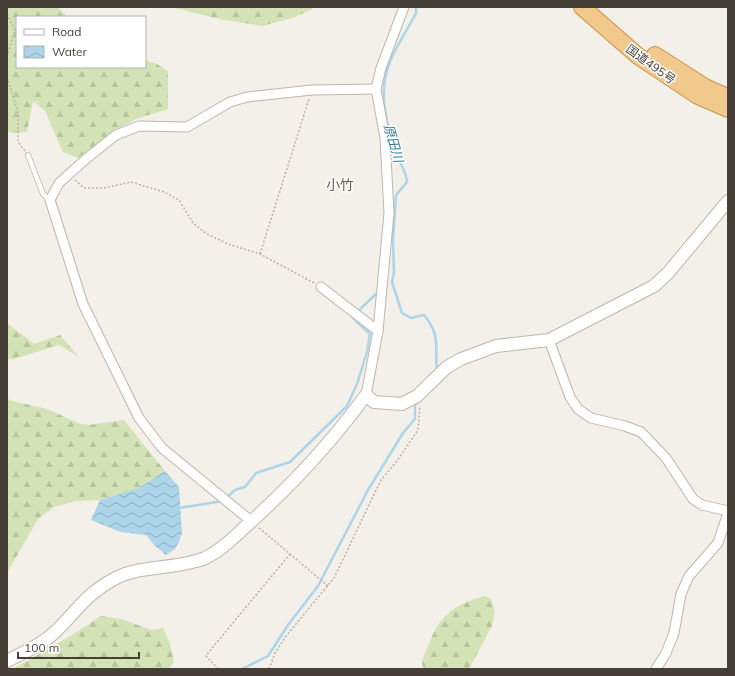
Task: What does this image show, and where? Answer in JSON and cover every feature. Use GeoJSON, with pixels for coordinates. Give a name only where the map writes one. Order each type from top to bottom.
{"type":"FeatureCollection","features":[{"type":"Feature","properties":{"kind":"highway","name":"国道495号"},"geometry":{"type":"LineString","coordinates":[[587,8],[663,61],[705,87],[728,98]]}},
{"type":"Feature","properties":{"kind":"highway","name":"国道495号"},"geometry":{"type":"LineString","coordinates":[[587,8],[638,56],[698,96],[728,109]]}},
{"type":"Feature","properties":{"kind":"street"},"geometry":{"type":"LineString","coordinates":[[7,661],[40,644],[56,631],[85,599],[115,578],[135,572],[177,566],[205,558],[223,546],[252,521],[297,478],[366,395],[378,331],[389,213],[385,138],[376,88],[381,68],[404,7]]}},
{"type":"Feature","properties":{"kind":"street"},"geometry":{"type":"LineString","coordinates":[[252,521],[162,448],[139,418],[83,304],[50,200],[59,183],[69,174],[116,135],[139,126],[187,127],[230,102],[247,97],[312,90],[376,88]]}},
{"type":"Feature","properties":{"kind":"street"},"geometry":{"type":"LineString","coordinates":[[366,395],[374,402],[402,404],[417,396],[447,367],[466,356],[496,346],[549,340],[654,286],[668,273],[728,201]]}},
{"type":"Feature","properties":{"kind":"street"},"geometry":{"type":"LineString","coordinates":[[321,287],[378,331]]}},
{"type":"Feature","properties":{"kind":"street"},"geometry":{"type":"LineString","coordinates":[[549,340],[570,397],[578,408],[591,418],[641,432],[666,458],[694,500],[702,505],[728,512],[718,543],[689,576],[684,588],[674,633],[666,653],[656,669]]}},
{"type":"Feature","properties":{"kind":"lane"},"geometry":{"type":"LineString","coordinates":[[28,155],[43,194],[50,200]]}},
{"type":"Feature","properties":{"kind":"path"},"geometry":{"type":"LineString","coordinates":[[7,14],[15,30],[7,56]]}},
{"type":"Feature","properties":{"kind":"path"},"geometry":{"type":"LineString","coordinates":[[7,76],[18,112],[18,142],[28,155]]}},
{"type":"Feature","properties":{"kind":"path"},"geometry":{"type":"LineString","coordinates":[[260,254],[312,90]]}},
{"type":"Feature","properties":{"kind":"path"},"geometry":{"type":"LineString","coordinates":[[69,174],[84,188],[104,188],[131,182],[164,192],[179,200],[193,222],[207,234],[228,244],[260,254],[321,287]]}},
{"type":"Feature","properties":{"kind":"path"},"geometry":{"type":"LineString","coordinates":[[269,669],[274,653],[286,636],[334,578],[381,480],[397,461],[418,430],[421,409],[417,396]]}},
{"type":"Feature","properties":{"kind":"path"},"geometry":{"type":"LineString","coordinates":[[252,521],[328,586]]}},
{"type":"Feature","properties":{"kind":"path"},"geometry":{"type":"LineString","coordinates":[[218,669],[206,656],[290,554]]}},
{"type":"Feature","properties":{"kind":"green space"},"geometry":{"type":"Polygon","coordinates":[[[7,7],[58,7],[66,16],[16,16],[16,68],[146,68],[146,60],[157,64],[168,71],[168,109],[136,119],[111,133],[78,158],[63,152],[45,111],[33,101],[27,132],[11,133],[7,131],[7,7]]]}},
{"type":"Feature","properties":{"kind":"green space"},"geometry":{"type":"Polygon","coordinates":[[[171,7],[314,7],[311,10],[292,18],[262,26],[219,19],[171,7]]]}},
{"type":"Feature","properties":{"kind":"green space"},"geometry":{"type":"Polygon","coordinates":[[[7,323],[34,344],[60,335],[79,357],[59,345],[14,359],[7,359],[7,323]]]}},
{"type":"Feature","properties":{"kind":"green space"},"geometry":{"type":"Polygon","coordinates":[[[7,399],[47,409],[80,424],[89,425],[124,420],[165,471],[139,488],[100,500],[75,501],[54,507],[38,519],[7,573],[7,399]]]}},
{"type":"Feature","properties":{"kind":"green space"},"geometry":{"type":"Polygon","coordinates":[[[485,596],[491,599],[495,611],[492,626],[469,669],[424,669],[422,661],[431,638],[441,621],[455,608],[485,596]]]}},
{"type":"Feature","properties":{"kind":"green space"},"geometry":{"type":"Polygon","coordinates":[[[101,616],[122,619],[151,630],[163,628],[170,644],[174,662],[169,669],[13,669],[72,635],[101,616]]]}},
{"type":"Feature","properties":{"kind":"water"},"geometry":{"type":"Polygon","coordinates":[[[165,471],[179,487],[182,534],[176,548],[166,555],[155,546],[146,535],[121,532],[91,520],[100,500],[139,488],[165,471]]]}},
{"type":"Feature","properties":{"kind":"waterway","name":"原田川"},"geometry":{"type":"LineString","coordinates":[[416,7],[416,13],[390,62],[384,87],[385,112],[394,150],[405,173],[407,182],[396,195],[393,240],[394,272],[392,282],[402,313],[411,318],[424,315],[430,323],[436,342],[437,371]]}},
{"type":"Feature","properties":{"kind":"waterway"},"geometry":{"type":"LineString","coordinates":[[179,508],[223,501],[235,490],[245,487],[256,473],[290,462],[347,406],[357,384],[367,352],[370,334],[352,317],[379,291]]}},
{"type":"Feature","properties":{"kind":"waterway"},"geometry":{"type":"LineString","coordinates":[[242,669],[268,656],[288,625],[318,586],[368,490],[403,433],[415,419],[415,404],[417,402]]}},
{"type":"Feature","properties":{"kind":"district","name":"小竹"},"geometry":{"type":"Point","coordinates":[340,185]}}]}
